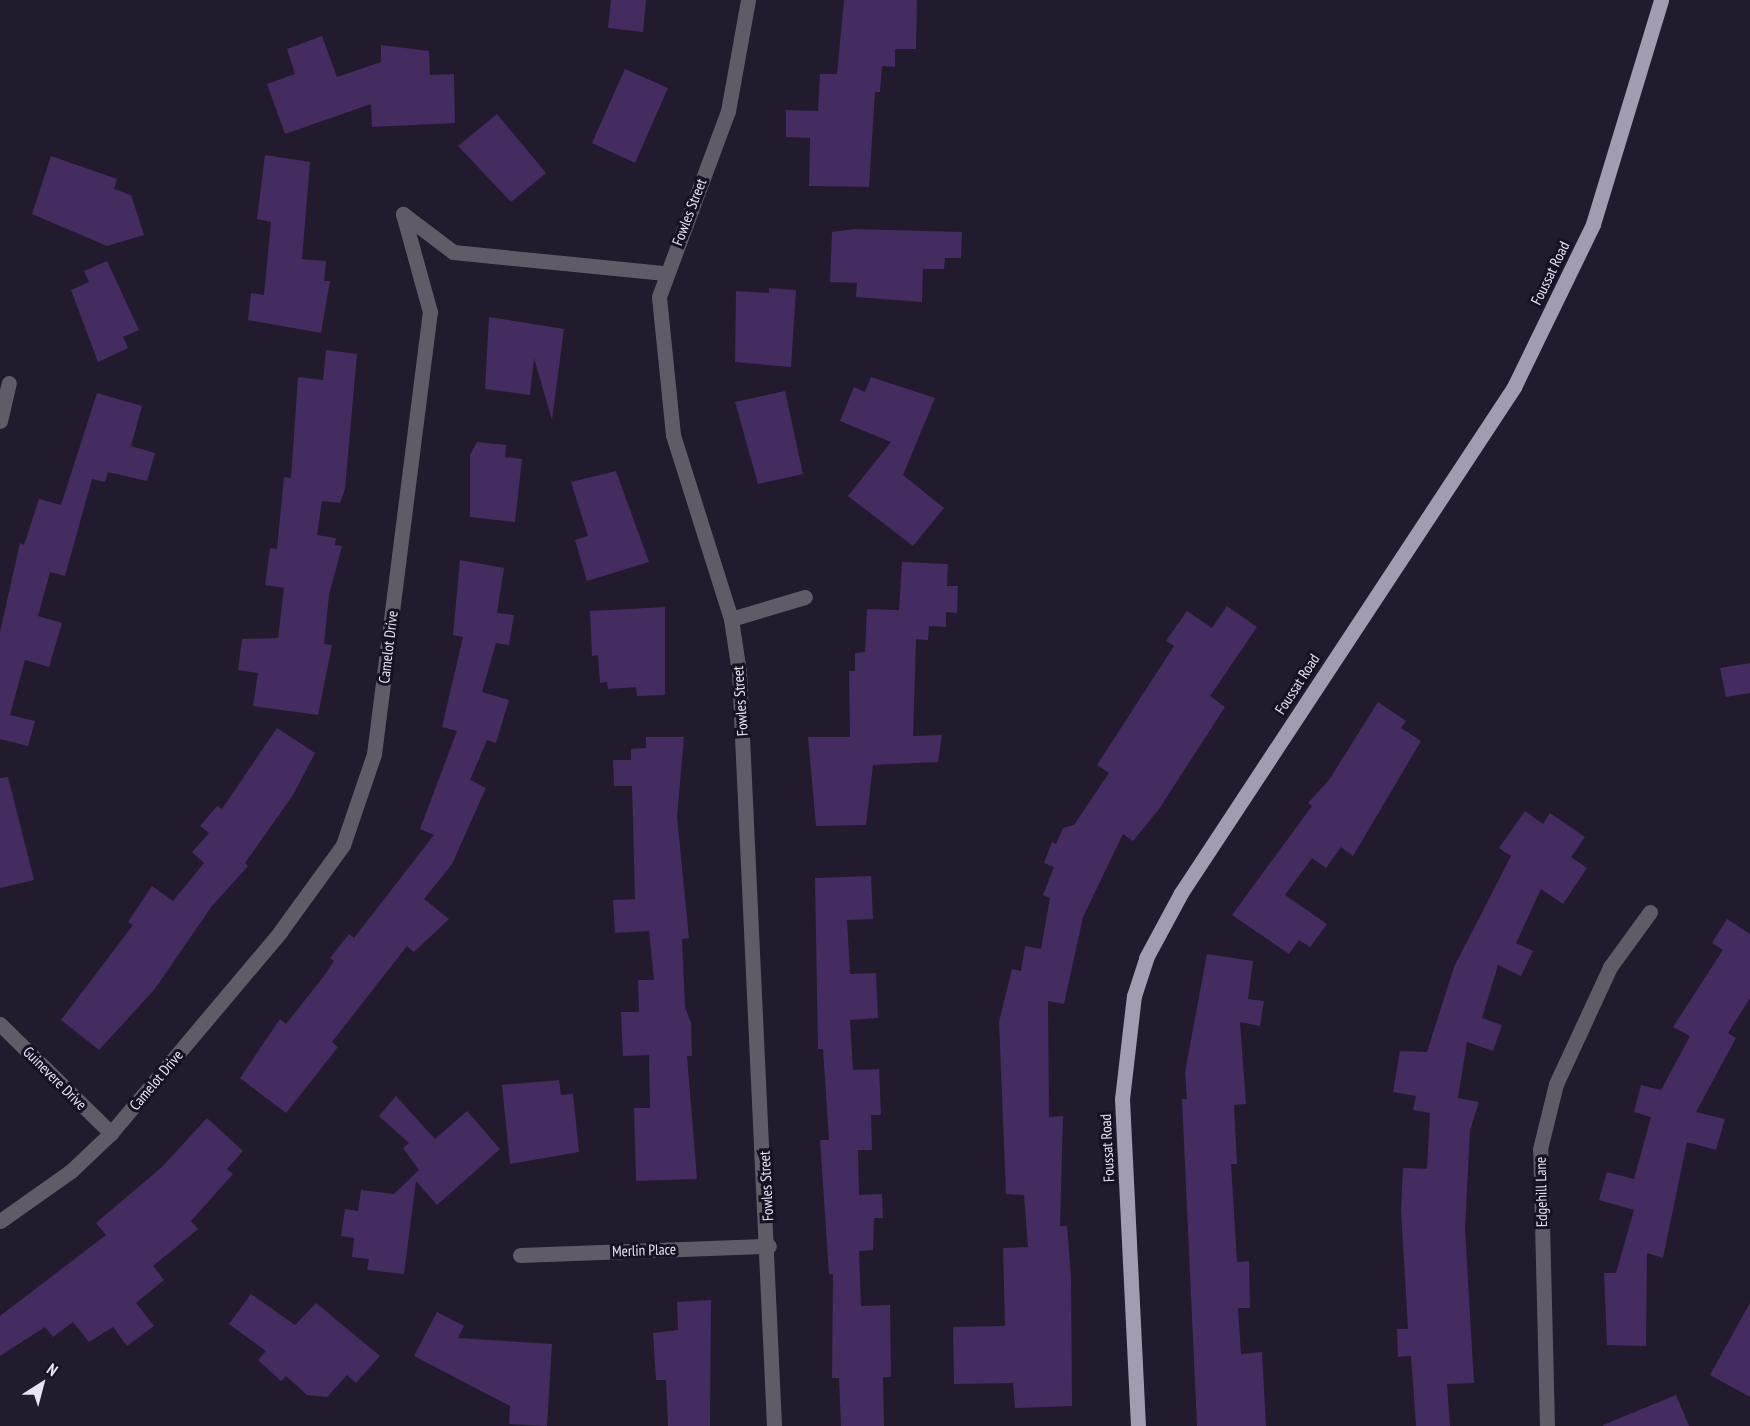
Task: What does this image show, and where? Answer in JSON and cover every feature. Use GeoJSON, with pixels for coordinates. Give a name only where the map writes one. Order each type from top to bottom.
{"type":"FeatureCollection","features":[{"type":"Feature","properties":{"kind":"main road","name":"Foussat Road"},"geometry":{"type":"LineString","coordinates":[[1138,1426],[1122,1099],[1134,996],[1146,958],[1181,893],[1514,387],[1593,224],[1661,0]]}},
{"type":"Feature","properties":{"kind":"street","name":"Fowles Street"},"geometry":{"type":"LineString","coordinates":[[748,0],[728,111],[665,273],[659,297],[673,435],[731,619],[739,672],[769,1245],[774,1426]]}},
{"type":"Feature","properties":{"kind":"street","name":"Camelot Drive"},"geometry":{"type":"LineString","coordinates":[[0,1221],[71,1171],[111,1133],[280,932],[343,845],[374,754],[430,312],[403,214],[453,252],[665,273]]}},
{"type":"Feature","properties":{"kind":"street"},"geometry":{"type":"LineString","coordinates":[[0,422],[9,383]]}},
{"type":"Feature","properties":{"kind":"street"},"geometry":{"type":"LineString","coordinates":[[731,619],[805,597]]}},
{"type":"Feature","properties":{"kind":"street","name":"Edgehill Lane"},"geometry":{"type":"LineString","coordinates":[[1547,1426],[1540,1149],[1556,1084],[1600,988],[1650,912]]}},
{"type":"Feature","properties":{"kind":"street","name":"Guinevere Drive"},"geometry":{"type":"LineString","coordinates":[[0,1024],[111,1133]]}},
{"type":"Feature","properties":{"kind":"street","name":"Merlin Place"},"geometry":{"type":"LineString","coordinates":[[519,1255],[769,1245]]}},
{"type":"Feature","properties":{"kind":"building"},"geometry":{"type":"Polygon","coordinates":[[[611,0],[646,0],[643,32],[608,28],[611,0]]]}},
{"type":"Feature","properties":{"kind":"building"},"geometry":{"type":"Polygon","coordinates":[[[844,0],[917,0],[916,49],[895,49],[895,67],[882,66],[880,92],[875,92],[869,187],[809,186],[810,138],[786,137],[786,110],[818,111],[820,74],[837,74],[844,0]]]}},
{"type":"Feature","properties":{"kind":"building"},"geometry":{"type":"Polygon","coordinates":[[[322,36],[337,77],[381,62],[381,45],[429,51],[430,75],[454,74],[455,123],[372,127],[371,104],[285,134],[267,84],[295,74],[287,49],[322,36]]]}},
{"type":"Feature","properties":{"kind":"building"},"geometry":{"type":"Polygon","coordinates":[[[625,69],[668,88],[635,163],[592,143],[625,69]]]}},
{"type":"Feature","properties":{"kind":"building"},"geometry":{"type":"Polygon","coordinates":[[[497,114],[546,173],[511,202],[458,146],[497,114]]]}},
{"type":"Feature","properties":{"kind":"building"},"geometry":{"type":"Polygon","coordinates":[[[265,155],[310,162],[302,259],[326,261],[324,281],[330,281],[321,333],[248,320],[251,293],[264,295],[271,222],[257,219],[265,155]]]}},
{"type":"Feature","properties":{"kind":"building"},"geometry":{"type":"Polygon","coordinates":[[[51,156],[117,179],[114,189],[131,195],[144,235],[107,246],[32,214],[51,156]]]}},
{"type":"Feature","properties":{"kind":"building"},"geometry":{"type":"Polygon","coordinates":[[[854,229],[962,232],[961,258],[945,258],[944,269],[923,269],[922,302],[856,297],[857,283],[830,282],[832,232],[854,229]]]}},
{"type":"Feature","properties":{"kind":"building"},"geometry":{"type":"Polygon","coordinates":[[[107,261],[139,330],[123,337],[128,348],[98,362],[71,290],[89,282],[84,271],[107,261]]]}},
{"type":"Feature","properties":{"kind":"building"},"geometry":{"type":"Polygon","coordinates":[[[769,288],[796,290],[791,367],[735,362],[736,291],[769,293],[769,288]]]}},
{"type":"Feature","properties":{"kind":"building"},"geometry":{"type":"Polygon","coordinates":[[[489,317],[564,329],[552,420],[534,358],[530,395],[485,389],[489,317]]]}},
{"type":"Feature","properties":{"kind":"building"},"geometry":{"type":"Polygon","coordinates":[[[326,350],[357,354],[345,489],[340,503],[322,501],[317,535],[336,538],[335,545],[342,546],[329,595],[324,644],[332,645],[318,715],[253,706],[258,673],[238,670],[242,639],[278,638],[284,588],[265,585],[270,548],[277,549],[284,477],[291,478],[298,377],[323,380],[326,350]]]}},
{"type":"Feature","properties":{"kind":"building"},"geometry":{"type":"Polygon","coordinates":[[[871,377],[935,398],[903,475],[944,508],[913,546],[848,496],[891,442],[840,421],[854,387],[865,392],[871,377]]]}},
{"type":"Feature","properties":{"kind":"building"},"geometry":{"type":"Polygon","coordinates":[[[785,391],[803,474],[758,484],[735,402],[785,391]]]}},
{"type":"Feature","properties":{"kind":"building"},"geometry":{"type":"Polygon","coordinates":[[[97,393],[142,406],[131,446],[155,453],[147,481],[108,472],[105,482],[92,479],[65,576],[50,572],[38,616],[62,623],[49,667],[25,660],[10,715],[35,721],[28,746],[0,739],[0,632],[20,543],[24,545],[39,499],[61,505],[97,393]]]}},
{"type":"Feature","properties":{"kind":"building"},"geometry":{"type":"Polygon","coordinates":[[[477,442],[506,445],[505,457],[522,459],[515,522],[470,517],[470,455],[477,442]]]}},
{"type":"Feature","properties":{"kind":"building"},"geometry":{"type":"Polygon","coordinates":[[[616,471],[649,562],[587,581],[575,540],[588,536],[571,482],[616,471]]]}},
{"type":"Feature","properties":{"kind":"building"},"geometry":{"type":"Polygon","coordinates":[[[460,560],[504,568],[497,613],[514,615],[509,645],[496,643],[482,692],[509,700],[496,743],[487,740],[470,780],[486,788],[452,864],[424,899],[449,919],[414,952],[407,946],[332,1042],[338,1047],[286,1113],[240,1078],[280,1019],[286,1024],[334,961],[330,958],[349,934],[354,938],[434,835],[420,829],[457,731],[442,727],[463,637],[453,635],[460,560]]]}},
{"type":"Feature","properties":{"kind":"building"},"geometry":{"type":"Polygon","coordinates":[[[902,562],[948,564],[947,586],[958,586],[957,613],[946,612],[946,627],[929,626],[928,640],[916,639],[913,736],[942,735],[938,762],[873,765],[866,825],[816,826],[808,737],[850,737],[849,671],[855,671],[855,653],[865,652],[867,609],[899,610],[902,562]]]}},
{"type":"Feature","properties":{"kind":"building"},"geometry":{"type":"Polygon","coordinates":[[[1227,606],[1257,627],[1210,696],[1225,707],[1159,809],[1133,841],[1123,834],[1083,917],[1064,1004],[1048,1001],[1049,1117],[1063,1116],[1060,1226],[1067,1226],[1071,1276],[1072,1406],[1015,1408],[1013,1383],[954,1384],[953,1327],[1005,1326],[1003,1248],[1028,1247],[1024,1195],[1006,1194],[999,1022],[1012,969],[1021,971],[1025,946],[1041,949],[1050,898],[1043,895],[1054,867],[1044,863],[1052,842],[1056,844],[1063,828],[1074,825],[1109,773],[1097,765],[1174,646],[1166,641],[1187,611],[1212,628],[1227,606]]]}},
{"type":"Feature","properties":{"kind":"building"},"geometry":{"type":"Polygon","coordinates":[[[665,607],[665,695],[637,696],[636,687],[608,689],[607,682],[600,683],[598,655],[592,656],[590,611],[665,607]]]}},
{"type":"Feature","properties":{"kind":"building"},"geometry":{"type":"Polygon","coordinates":[[[1750,663],[1750,693],[1726,697],[1720,668],[1750,663]]]}},
{"type":"Feature","properties":{"kind":"building"},"geometry":{"type":"Polygon","coordinates":[[[1378,702],[1406,721],[1401,728],[1421,741],[1353,856],[1341,847],[1326,868],[1312,858],[1285,895],[1327,924],[1310,947],[1299,940],[1289,954],[1232,915],[1312,806],[1308,803],[1329,780],[1378,702]]]}},
{"type":"Feature","properties":{"kind":"building"},"geometry":{"type":"Polygon","coordinates":[[[277,728],[315,753],[293,795],[245,863],[248,866],[212,906],[154,990],[99,1050],[61,1020],[133,925],[128,922],[152,886],[173,901],[204,863],[192,852],[209,833],[200,826],[217,806],[222,809],[277,728]]]}},
{"type":"Feature","properties":{"kind":"building"},"geometry":{"type":"Polygon","coordinates":[[[646,737],[684,737],[677,817],[689,938],[682,939],[685,1007],[691,1023],[692,1056],[687,1056],[697,1179],[636,1181],[634,1108],[650,1108],[649,1055],[623,1056],[621,1012],[639,1012],[638,980],[654,980],[649,931],[615,933],[613,900],[635,899],[632,786],[614,786],[613,760],[631,760],[631,749],[646,748],[646,737]]]}},
{"type":"Feature","properties":{"kind":"building"},"geometry":{"type":"Polygon","coordinates":[[[8,777],[34,880],[0,888],[0,778],[8,777]]]}},
{"type":"Feature","properties":{"kind":"building"},"geometry":{"type":"Polygon","coordinates":[[[1525,811],[1543,824],[1550,813],[1585,837],[1571,857],[1587,868],[1563,904],[1541,889],[1516,943],[1533,951],[1521,976],[1498,965],[1482,1018],[1502,1025],[1493,1051],[1467,1042],[1458,1098],[1479,1102],[1470,1130],[1465,1229],[1474,1383],[1447,1384],[1450,1426],[1416,1426],[1411,1356],[1398,1357],[1397,1329],[1408,1329],[1401,1210],[1403,1168],[1427,1169],[1430,1113],[1413,1110],[1416,1096],[1393,1092],[1400,1051],[1427,1052],[1454,967],[1511,856],[1499,848],[1525,811]]]}},
{"type":"Feature","properties":{"kind":"building"},"geometry":{"type":"Polygon","coordinates":[[[871,876],[873,919],[847,920],[850,974],[876,973],[878,1018],[850,1020],[853,1070],[879,1069],[881,1115],[871,1115],[872,1150],[858,1150],[859,1195],[882,1194],[883,1218],[874,1218],[873,1250],[859,1251],[861,1306],[890,1305],[891,1377],[883,1377],[884,1426],[841,1426],[839,1378],[832,1378],[833,1274],[829,1274],[820,1140],[829,1140],[823,1049],[818,1049],[815,878],[871,876]]]}},
{"type":"Feature","properties":{"kind":"building"},"geometry":{"type":"Polygon","coordinates":[[[1727,919],[1750,934],[1750,998],[1728,1033],[1736,1038],[1696,1112],[1725,1119],[1716,1150],[1687,1142],[1663,1258],[1647,1253],[1646,1346],[1607,1345],[1604,1273],[1616,1273],[1634,1210],[1599,1200],[1607,1172],[1634,1179],[1651,1117],[1634,1112],[1641,1085],[1661,1090],[1690,1036],[1673,1027],[1723,950],[1712,943],[1727,919]]]}},
{"type":"Feature","properties":{"kind":"building"},"geometry":{"type":"Polygon","coordinates":[[[1207,954],[1253,961],[1248,999],[1264,1001],[1260,1026],[1240,1022],[1246,1104],[1234,1105],[1237,1164],[1231,1164],[1237,1262],[1249,1261],[1250,1308],[1238,1308],[1241,1354],[1262,1352],[1266,1426],[1197,1426],[1182,1099],[1187,1099],[1185,1072],[1207,954]]]}},
{"type":"Feature","properties":{"kind":"building"},"geometry":{"type":"Polygon","coordinates":[[[559,1080],[561,1095],[573,1094],[579,1152],[510,1164],[502,1085],[559,1080]]]}},
{"type":"Feature","properties":{"kind":"building"},"geometry":{"type":"Polygon","coordinates":[[[396,1096],[435,1139],[467,1111],[500,1149],[437,1205],[416,1181],[404,1274],[367,1270],[369,1259],[352,1257],[354,1238],[341,1236],[345,1209],[358,1211],[361,1190],[394,1194],[419,1170],[403,1148],[409,1143],[379,1116],[396,1096]]]}},
{"type":"Feature","properties":{"kind":"building"},"geometry":{"type":"Polygon","coordinates":[[[207,1118],[243,1151],[227,1169],[233,1174],[191,1221],[198,1229],[153,1266],[164,1280],[136,1303],[154,1326],[127,1346],[113,1327],[89,1342],[73,1322],[53,1337],[45,1327],[0,1356],[0,1316],[106,1235],[96,1223],[162,1167],[207,1118]]]}},
{"type":"Feature","properties":{"kind":"building"},"geometry":{"type":"Polygon","coordinates":[[[251,1294],[295,1325],[316,1303],[380,1356],[356,1383],[347,1375],[327,1397],[307,1395],[286,1376],[281,1381],[258,1360],[266,1351],[229,1324],[251,1294]]]}},
{"type":"Feature","properties":{"kind":"building"},"geometry":{"type":"Polygon","coordinates":[[[711,1300],[710,1426],[668,1426],[666,1380],[656,1380],[653,1333],[678,1330],[677,1302],[711,1300]]]}},
{"type":"Feature","properties":{"kind":"building"},"geometry":{"type":"Polygon","coordinates":[[[1750,1303],[1750,1397],[1710,1375],[1750,1303]]]}},
{"type":"Feature","properties":{"kind":"building"},"geometry":{"type":"Polygon","coordinates":[[[437,1312],[464,1326],[458,1338],[552,1344],[547,1426],[509,1424],[510,1406],[414,1356],[437,1312]]]}},
{"type":"Feature","properties":{"kind":"building"},"geometry":{"type":"Polygon","coordinates":[[[1676,1395],[1689,1426],[1603,1426],[1603,1425],[1676,1395]]]}}]}
